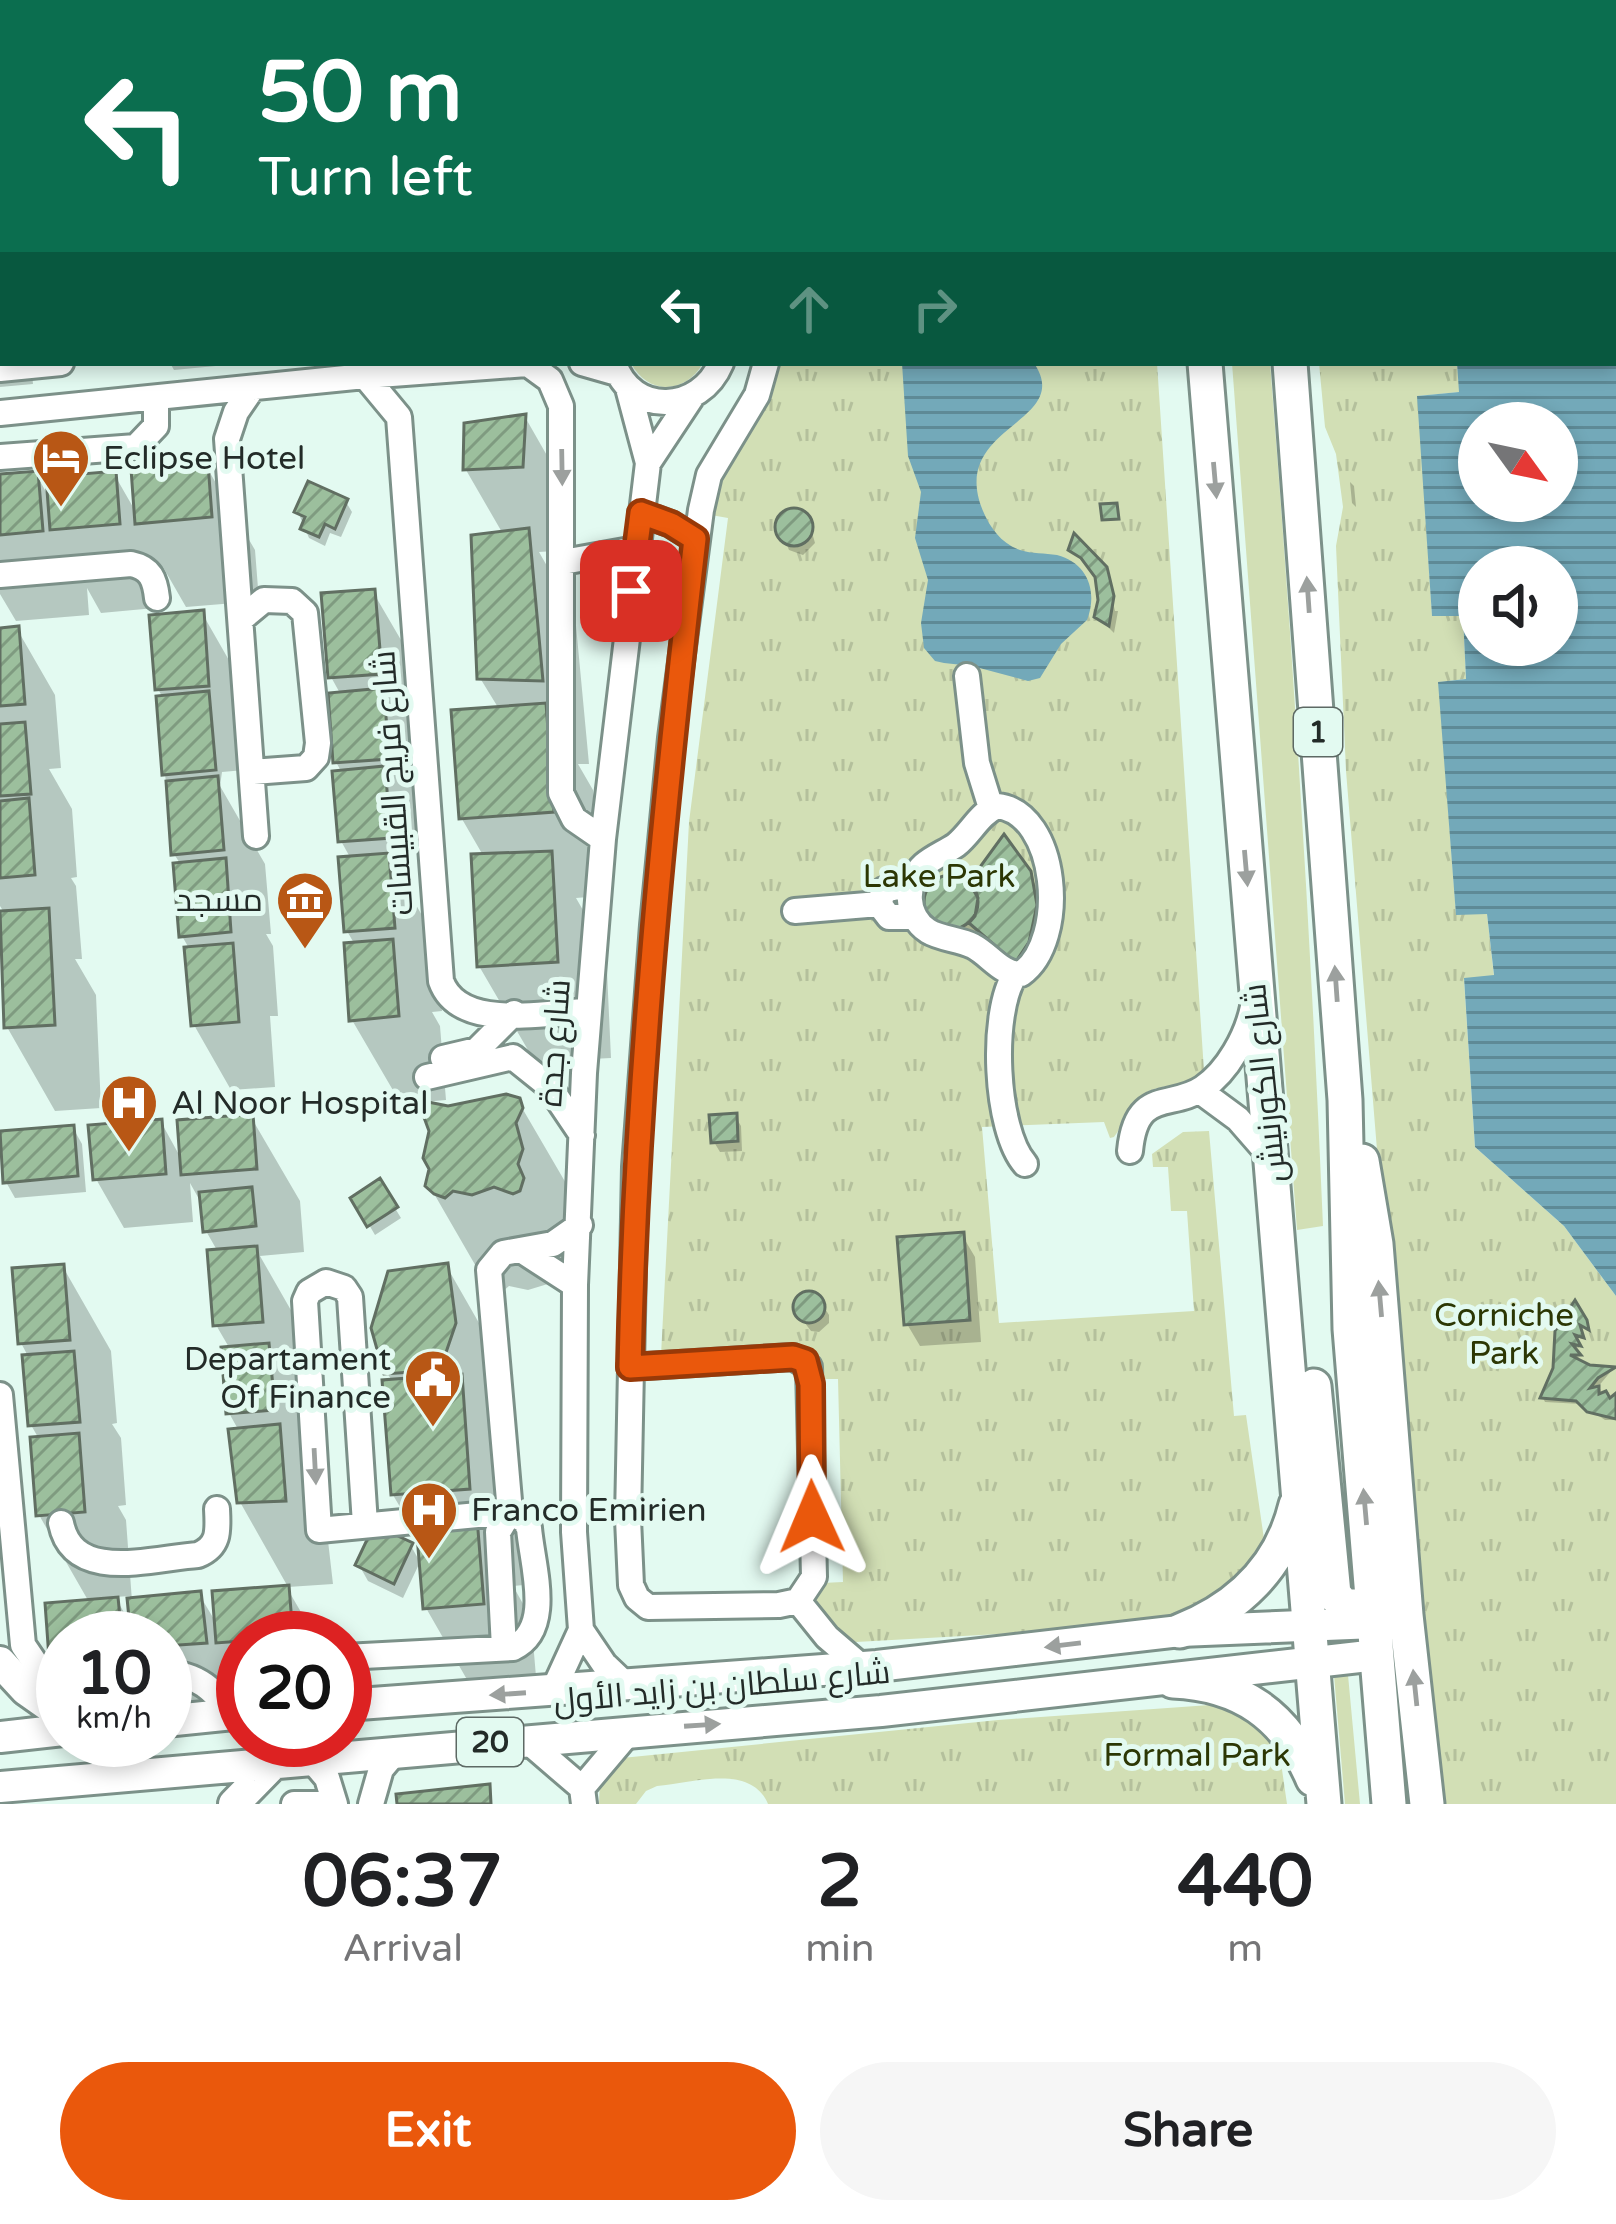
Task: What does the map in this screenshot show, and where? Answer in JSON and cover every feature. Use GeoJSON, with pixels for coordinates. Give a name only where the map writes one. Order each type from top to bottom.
{"type":"FeatureCollection","features":[{"type":"Feature","properties":{"kind":"highway","name":"شارع الكورنيش"},"geometry":{"type":"LineString","coordinates":[[1205,366],[1274,1160],[1323,1804]]}},
{"type":"Feature","properties":{"kind":"highway","name":"1"},"geometry":{"type":"LineString","coordinates":[[1289,366],[1345,1100],[1350,1329],[1389,1804]]}},
{"type":"Feature","properties":{"kind":"highway","name":"1"},"geometry":{"type":"LineString","coordinates":[[1345,1100],[1376,1244],[1406,1615],[1427,1804]]}},
{"type":"Feature","properties":{"kind":"highway"},"geometry":{"type":"LineString","coordinates":[[1287,1325],[1306,1353],[1313,1374],[1334,1594],[1375,1628]]}},
{"type":"Feature","properties":{"kind":"highway"},"geometry":{"type":"LineString","coordinates":[[1180,1631],[1225,1610],[1262,1576],[1287,1534],[1299,1485]]}},
{"type":"Feature","properties":{"kind":"highway"},"geometry":{"type":"LineString","coordinates":[[1172,1681],[1218,1686],[1259,1705],[1300,1750],[1323,1804]]}},
{"type":"Feature","properties":{"kind":"main road","name":"شارع سلطان بن زايد الأول"},"geometry":{"type":"LineString","coordinates":[[372,1752],[881,1711],[1172,1681],[1375,1628]]}},
{"type":"Feature","properties":{"kind":"main road","name":"شارع سلطان بن زايد الأول"},"geometry":{"type":"LineString","coordinates":[[372,1703],[862,1666],[1180,1631],[1310,1645]]}},
{"type":"Feature","properties":{"kind":"main road"},"geometry":{"type":"LineString","coordinates":[[0,1662],[36,1697]]}},
{"type":"Feature","properties":{"kind":"main road"},"geometry":{"type":"LineString","coordinates":[[0,1737],[36,1733]]}},
{"type":"Feature","properties":{"kind":"main road","name":"شارع سلطان بن زايد الأول"},"geometry":{"type":"LineString","coordinates":[[0,1787],[217,1767]]}},
{"type":"Feature","properties":{"kind":"main road"},"geometry":{"type":"LineString","coordinates":[[234,1804],[270,1767]]}},
{"type":"Feature","properties":{"kind":"main road"},"geometry":{"type":"LineString","coordinates":[[54,1804],[89,1780]]}},
{"type":"Feature","properties":{"kind":"street"},"geometry":{"type":"LineString","coordinates":[[0,370],[35,366]]}},
{"type":"Feature","properties":{"kind":"street"},"geometry":{"type":"LineString","coordinates":[[0,413],[498,366]]}},
{"type":"Feature","properties":{"kind":"street"},"geometry":{"type":"LineString","coordinates":[[531,366],[550,380],[561,406],[561,793],[574,819],[603,839]]}},
{"type":"Feature","properties":{"kind":"street","name":"شارع جدة"},"geometry":{"type":"LineString","coordinates":[[553,1691],[581,1630],[574,1532],[575,1285],[584,1073],[603,839],[636,549],[648,463],[691,398],[714,378],[720,366]]}},
{"type":"Feature","properties":{"kind":"street"},"geometry":{"type":"LineString","coordinates":[[630,1367],[793,1357],[805,1361],[811,1384],[814,1577],[798,1600],[779,1605],[649,1606],[637,1598],[632,1585],[628,1519],[630,1367],[635,1167],[671,738],[695,539],[709,475],[757,395],[765,366]]}},
{"type":"Feature","properties":{"kind":"street"},"geometry":{"type":"LineString","coordinates":[[364,376],[399,417],[423,371]]}},
{"type":"Feature","properties":{"kind":"street"},"geometry":{"type":"LineString","coordinates":[[619,374],[658,403],[691,398]]}},
{"type":"Feature","properties":{"kind":"street","name":"شارع جدة"},"geometry":{"type":"LineString","coordinates":[[619,374],[648,463]]}},
{"type":"Feature","properties":{"kind":"street"},"geometry":{"type":"LineString","coordinates":[[227,439],[251,389]]}},
{"type":"Feature","properties":{"kind":"street"},"geometry":{"type":"LineString","coordinates":[[196,395],[220,422],[227,439],[256,836]]}},
{"type":"Feature","properties":{"kind":"street"},"geometry":{"type":"LineString","coordinates":[[0,457],[136,447],[156,426],[156,400]]}},
{"type":"Feature","properties":{"kind":"street","name":"شارع فريج القبيسات"},"geometry":{"type":"LineString","coordinates":[[399,417],[441,981],[451,1000],[468,1012],[589,1011]]}},
{"type":"Feature","properties":{"kind":"street"},"geometry":{"type":"LineString","coordinates":[[641,513],[695,539]]}},
{"type":"Feature","properties":{"kind":"street"},"geometry":{"type":"LineString","coordinates":[[563,562],[636,549]]}},
{"type":"Feature","properties":{"kind":"street"},"geometry":{"type":"LineString","coordinates":[[0,575],[131,564],[152,576],[158,598]]}},
{"type":"Feature","properties":{"kind":"street"},"geometry":{"type":"LineString","coordinates":[[238,579],[264,600],[292,601],[308,621],[318,750],[312,763],[299,771],[252,772]]}},
{"type":"Feature","properties":{"kind":"street"},"geometry":{"type":"LineString","coordinates":[[242,619],[264,600]]}},
{"type":"Feature","properties":{"kind":"street"},"geometry":{"type":"LineString","coordinates":[[967,676],[977,763],[991,808]]}},
{"type":"Feature","properties":{"kind":"street"},"geometry":{"type":"LineString","coordinates":[[1015,975],[975,947],[927,930],[915,917],[910,901],[911,884],[926,863],[959,842],[991,808],[1008,808],[1028,828],[1044,855],[1052,886],[1051,919],[1041,950],[1025,972],[1015,975],[1001,1005],[1005,1118],[1013,1149],[1024,1164]]}},
{"type":"Feature","properties":{"kind":"street"},"geometry":{"type":"LineString","coordinates":[[879,904],[884,890],[911,884]]}},
{"type":"Feature","properties":{"kind":"street"},"geometry":{"type":"LineString","coordinates":[[795,911],[879,904]]}},
{"type":"Feature","properties":{"kind":"street"},"geometry":{"type":"LineString","coordinates":[[879,904],[889,917],[915,917]]}},
{"type":"Feature","properties":{"kind":"street"},"geometry":{"type":"LineString","coordinates":[[1130,1151],[1134,1130],[1149,1108],[1161,1100],[1200,1091],[1229,1060],[1242,1040],[1256,993]]}},
{"type":"Feature","properties":{"kind":"street"},"geometry":{"type":"LineString","coordinates":[[514,1013],[477,1050],[426,1069],[480,1068],[509,1056],[549,1086],[583,1135]]}},
{"type":"Feature","properties":{"kind":"street"},"geometry":{"type":"LineString","coordinates":[[549,1086],[584,1073]]}},
{"type":"Feature","properties":{"kind":"street"},"geometry":{"type":"LineString","coordinates":[[1200,1091],[1238,1119],[1274,1160]]}},
{"type":"Feature","properties":{"kind":"street"},"geometry":{"type":"LineString","coordinates":[[504,1648],[498,1532],[510,1512],[488,1277],[496,1258],[553,1244],[580,1226]]}},
{"type":"Feature","properties":{"kind":"street"},"geometry":{"type":"LineString","coordinates":[[521,1250],[575,1285]]}},
{"type":"Feature","properties":{"kind":"street"},"geometry":{"type":"LineString","coordinates":[[365,1524],[350,1297],[344,1288],[326,1282],[309,1292],[305,1301],[319,1530],[510,1512],[529,1528],[538,1618],[527,1640],[504,1648],[372,1655]]}},
{"type":"Feature","properties":{"kind":"street"},"geometry":{"type":"LineString","coordinates":[[0,1395],[6,1536],[23,1646],[36,1664]]}},
{"type":"Feature","properties":{"kind":"street"},"geometry":{"type":"LineString","coordinates":[[61,1523],[68,1546],[90,1561],[198,1555],[210,1550],[217,1539],[217,1509]]}},
{"type":"Feature","properties":{"kind":"street"},"geometry":{"type":"LineString","coordinates":[[798,1600],[827,1637],[862,1666]]}},
{"type":"Feature","properties":{"kind":"street"},"geometry":{"type":"LineString","coordinates":[[581,1630],[604,1664],[626,1685]]}},
{"type":"Feature","properties":{"kind":"street"},"geometry":{"type":"LineString","coordinates":[[526,1739],[583,1796],[630,1731]]}},
{"type":"Feature","properties":{"kind":"street"},"geometry":{"type":"LineString","coordinates":[[370,1804],[381,1769],[397,1750]]}},
{"type":"Feature","properties":{"kind":"street"},"geometry":{"type":"LineString","coordinates":[[294,1804],[331,1804],[327,1778],[318,1767]]}},
{"type":"Feature","properties":{"kind":"green space"},"geometry":{"type":"Polygon","coordinates":[[[633,366],[701,366],[687,381],[667,387],[638,374],[633,366]]]}},
{"type":"Feature","properties":{"kind":"green space","name":"Lake Park"},"geometry":{"type":"Polygon","coordinates":[[[776,366],[1157,366],[1204,1071],[1191,1081],[1141,1096],[1114,1137],[1110,1138],[1104,1122],[982,1127],[999,1323],[1194,1311],[1187,1211],[1171,1211],[1168,1167],[1153,1167],[1152,1154],[1183,1132],[1209,1131],[1234,1416],[1246,1415],[1264,1539],[1263,1550],[1203,1611],[1017,1633],[847,1639],[811,1608],[822,1583],[843,1582],[838,1379],[819,1379],[810,1356],[790,1344],[661,1355],[689,822],[728,518],[711,515],[725,475],[776,366]]]}},
{"type":"Feature","properties":{"kind":"green space"},"geometry":{"type":"Polygon","coordinates":[[[1232,366],[1270,366],[1294,687],[1323,1226],[1297,1230],[1232,366]]]}},
{"type":"Feature","properties":{"kind":"green space","name":"Corniche Park"},"geometry":{"type":"Polygon","coordinates":[[[1319,366],[1457,366],[1460,392],[1418,396],[1432,615],[1458,615],[1458,666],[1465,666],[1466,679],[1439,682],[1456,914],[1487,914],[1494,976],[1464,979],[1475,1147],[1564,1226],[1616,1296],[1616,1804],[1438,1804],[1387,1272],[1346,771],[1336,546],[1343,507],[1336,454],[1325,427],[1319,366]]]}},
{"type":"Feature","properties":{"kind":"green space"},"geometry":{"type":"Polygon","coordinates":[[[1334,1675],[1348,1675],[1360,1804],[1345,1804],[1334,1675]]]}},
{"type":"Feature","properties":{"kind":"green space","name":"Formal Park"},"geometry":{"type":"Polygon","coordinates":[[[1224,1704],[1241,1709],[1279,1749],[1287,1804],[768,1804],[748,1783],[719,1778],[657,1786],[636,1804],[599,1804],[600,1778],[622,1758],[998,1720],[1224,1704]]]}},
{"type":"Feature","properties":{"kind":"water"},"geometry":{"type":"Polygon","coordinates":[[[902,366],[1035,366],[1042,383],[1038,400],[994,442],[982,460],[977,482],[983,511],[1002,540],[1020,550],[1068,559],[1083,572],[1091,589],[1087,620],[1061,644],[1040,678],[1028,681],[935,661],[924,648],[921,623],[928,580],[915,538],[921,492],[908,456],[902,366]]]}},
{"type":"Feature","properties":{"kind":"water"},"geometry":{"type":"Polygon","coordinates":[[[1457,366],[1616,366],[1616,1296],[1564,1226],[1475,1147],[1464,978],[1494,975],[1487,914],[1456,915],[1438,682],[1466,679],[1465,666],[1578,666],[1578,546],[1458,546],[1458,616],[1432,616],[1417,396],[1459,392],[1457,366]]]}},
{"type":"Feature","properties":{"kind":"building"},"geometry":{"type":"Polygon","coordinates":[[[526,414],[523,467],[463,470],[464,423],[526,414]]]}},
{"type":"Feature","properties":{"kind":"building"},"geometry":{"type":"Polygon","coordinates":[[[208,463],[212,517],[135,524],[131,469],[208,463]]]}},
{"type":"Feature","properties":{"kind":"building"},"geometry":{"type":"Polygon","coordinates":[[[38,471],[43,531],[0,535],[0,474],[38,471]]]}},
{"type":"Feature","properties":{"kind":"building"},"geometry":{"type":"Polygon","coordinates":[[[116,471],[120,524],[50,530],[46,477],[116,471]]]}},
{"type":"Feature","properties":{"kind":"building"},"geometry":{"type":"Polygon","coordinates":[[[308,481],[348,499],[335,529],[325,524],[319,537],[300,529],[305,517],[294,512],[308,481]]]}},
{"type":"Feature","properties":{"kind":"building"},"geometry":{"type":"Polygon","coordinates":[[[1117,503],[1119,519],[1102,520],[1100,504],[1117,503]]]}},
{"type":"Feature","properties":{"kind":"building"},"geometry":{"type":"Polygon","coordinates":[[[794,508],[807,514],[813,527],[807,540],[794,546],[781,540],[775,527],[781,514],[794,508]]]}},
{"type":"Feature","properties":{"kind":"building"},"geometry":{"type":"Polygon","coordinates":[[[529,528],[543,681],[477,679],[471,535],[529,528]]]}},
{"type":"Feature","properties":{"kind":"building"},"geometry":{"type":"Polygon","coordinates":[[[1074,533],[1107,567],[1114,596],[1109,626],[1094,617],[1095,577],[1068,550],[1074,533]]]}},
{"type":"Feature","properties":{"kind":"building"},"geometry":{"type":"Polygon","coordinates":[[[375,589],[382,674],[328,678],[321,593],[375,589]]]}},
{"type":"Feature","properties":{"kind":"building"},"geometry":{"type":"Polygon","coordinates":[[[204,610],[209,686],[155,690],[149,615],[204,610]]]}},
{"type":"Feature","properties":{"kind":"building"},"geometry":{"type":"Polygon","coordinates":[[[19,626],[25,704],[0,706],[0,628],[19,626]]]}},
{"type":"Feature","properties":{"kind":"building"},"geometry":{"type":"Polygon","coordinates":[[[384,688],[389,759],[333,763],[328,693],[384,688]]]}},
{"type":"Feature","properties":{"kind":"building"},"geometry":{"type":"Polygon","coordinates":[[[209,691],[216,770],[162,775],[156,696],[209,691]]]}},
{"type":"Feature","properties":{"kind":"building"},"geometry":{"type":"Polygon","coordinates":[[[546,703],[554,812],[459,819],[451,710],[546,703]]]}},
{"type":"Feature","properties":{"kind":"building"},"geometry":{"type":"Polygon","coordinates":[[[25,722],[31,794],[0,796],[0,724],[25,722]]]}},
{"type":"Feature","properties":{"kind":"building"},"geometry":{"type":"Polygon","coordinates":[[[385,766],[391,838],[338,842],[332,771],[385,766]]]}},
{"type":"Feature","properties":{"kind":"building"},"geometry":{"type":"Polygon","coordinates":[[[218,776],[224,850],[171,855],[166,781],[218,776]]]}},
{"type":"Feature","properties":{"kind":"building"},"geometry":{"type":"Polygon","coordinates":[[[29,798],[35,875],[0,878],[0,801],[29,798]]]}},
{"type":"Feature","properties":{"kind":"building"},"geometry":{"type":"Polygon","coordinates":[[[1004,834],[1031,871],[1037,905],[1029,942],[1015,963],[969,923],[978,898],[969,882],[1004,834]]]}},
{"type":"Feature","properties":{"kind":"building"},"geometry":{"type":"Polygon","coordinates":[[[552,851],[558,962],[477,967],[471,854],[552,851]]]}},
{"type":"Feature","properties":{"kind":"building"},"geometry":{"type":"Polygon","coordinates":[[[389,853],[395,928],[344,932],[338,857],[389,853]]]}},
{"type":"Feature","properties":{"kind":"building"},"geometry":{"type":"Polygon","coordinates":[[[226,858],[231,932],[179,937],[173,863],[226,858]]]}},
{"type":"Feature","properties":{"kind":"building"},"geometry":{"type":"Polygon","coordinates":[[[951,875],[970,883],[978,902],[970,921],[951,929],[932,921],[924,902],[932,883],[951,875]]]}},
{"type":"Feature","properties":{"kind":"building"},"geometry":{"type":"Polygon","coordinates":[[[49,908],[55,1025],[4,1028],[0,911],[49,908]]]}},
{"type":"Feature","properties":{"kind":"building"},"geometry":{"type":"Polygon","coordinates":[[[393,939],[399,1016],[349,1021],[344,943],[393,939]]]}},
{"type":"Feature","properties":{"kind":"building"},"geometry":{"type":"Polygon","coordinates":[[[233,943],[239,1022],[191,1026],[184,947],[233,943]]]}},
{"type":"Feature","properties":{"kind":"building"},"geometry":{"type":"Polygon","coordinates":[[[506,1094],[520,1098],[523,1108],[516,1123],[523,1149],[518,1164],[524,1178],[520,1191],[513,1194],[494,1187],[472,1195],[453,1191],[445,1198],[434,1194],[425,1186],[429,1169],[423,1158],[429,1131],[422,1112],[428,1102],[448,1106],[506,1094]]]}},
{"type":"Feature","properties":{"kind":"building"},"geometry":{"type":"Polygon","coordinates":[[[737,1113],[738,1141],[711,1143],[709,1115],[737,1113]]]}},
{"type":"Feature","properties":{"kind":"building"},"geometry":{"type":"Polygon","coordinates":[[[253,1114],[257,1169],[181,1175],[177,1120],[253,1114]]]}},
{"type":"Feature","properties":{"kind":"building"},"geometry":{"type":"Polygon","coordinates":[[[162,1119],[166,1174],[93,1180],[88,1125],[162,1119]]]}},
{"type":"Feature","properties":{"kind":"building"},"geometry":{"type":"Polygon","coordinates":[[[74,1125],[78,1176],[3,1183],[0,1131],[74,1125]]]}},
{"type":"Feature","properties":{"kind":"building"},"geometry":{"type":"Polygon","coordinates":[[[380,1178],[398,1207],[367,1227],[350,1198],[380,1178]]]}},
{"type":"Feature","properties":{"kind":"building"},"geometry":{"type":"Polygon","coordinates":[[[252,1187],[256,1226],[203,1232],[199,1192],[252,1187]]]}},
{"type":"Feature","properties":{"kind":"building"},"geometry":{"type":"Polygon","coordinates":[[[964,1232],[970,1320],[904,1325],[897,1237],[964,1232]]]}},
{"type":"Feature","properties":{"kind":"building"},"geometry":{"type":"Polygon","coordinates":[[[257,1246],[263,1322],[213,1326],[207,1250],[257,1246]]]}},
{"type":"Feature","properties":{"kind":"building"},"geometry":{"type":"Polygon","coordinates":[[[448,1263],[456,1323],[440,1370],[384,1374],[371,1328],[388,1271],[448,1263]]]}},
{"type":"Feature","properties":{"kind":"building"},"geometry":{"type":"Polygon","coordinates":[[[64,1264],[70,1340],[18,1344],[12,1268],[64,1264]]]}},
{"type":"Feature","properties":{"kind":"building"},"geometry":{"type":"Polygon","coordinates":[[[809,1291],[820,1296],[825,1307],[820,1318],[809,1323],[798,1318],[793,1307],[798,1296],[809,1291]]]}},
{"type":"Feature","properties":{"kind":"building"},"geometry":{"type":"Polygon","coordinates":[[[1575,1300],[1589,1330],[1580,1325],[1584,1338],[1575,1335],[1581,1346],[1572,1344],[1581,1355],[1570,1355],[1590,1365],[1616,1367],[1590,1388],[1599,1386],[1599,1394],[1606,1391],[1610,1398],[1616,1393],[1616,1419],[1587,1412],[1576,1401],[1540,1398],[1553,1368],[1555,1331],[1575,1300]]]}},
{"type":"Feature","properties":{"kind":"building"},"geometry":{"type":"Polygon","coordinates":[[[269,1343],[275,1410],[226,1414],[221,1347],[269,1343]]]}},
{"type":"Feature","properties":{"kind":"building"},"geometry":{"type":"Polygon","coordinates":[[[74,1351],[80,1422],[28,1426],[22,1355],[74,1351]]]}},
{"type":"Feature","properties":{"kind":"building"},"geometry":{"type":"Polygon","coordinates":[[[462,1374],[470,1489],[391,1495],[382,1380],[462,1374]]]}},
{"type":"Feature","properties":{"kind":"building"},"geometry":{"type":"Polygon","coordinates":[[[280,1424],[286,1501],[237,1503],[228,1429],[280,1424]]]}},
{"type":"Feature","properties":{"kind":"building"},"geometry":{"type":"Polygon","coordinates":[[[79,1433],[85,1512],[36,1516],[30,1437],[79,1433]]]}},
{"type":"Feature","properties":{"kind":"building"},"geometry":{"type":"Polygon","coordinates":[[[477,1518],[484,1604],[423,1609],[416,1523],[477,1518]]]}},
{"type":"Feature","properties":{"kind":"building"},"geometry":{"type":"Polygon","coordinates":[[[374,1525],[413,1543],[394,1584],[355,1565],[374,1525]]]}},
{"type":"Feature","properties":{"kind":"building"},"geometry":{"type":"Polygon","coordinates":[[[289,1585],[291,1611],[216,1611],[216,1643],[212,1591],[289,1585]]]}},
{"type":"Feature","properties":{"kind":"building"},"geometry":{"type":"Polygon","coordinates":[[[201,1591],[207,1643],[192,1644],[192,1611],[128,1611],[127,1598],[201,1591]]]}},
{"type":"Feature","properties":{"kind":"building"},"geometry":{"type":"Polygon","coordinates":[[[118,1597],[119,1611],[46,1611],[45,1603],[118,1597]]]}},
{"type":"Feature","properties":{"kind":"building"},"geometry":{"type":"Polygon","coordinates":[[[490,1784],[491,1804],[397,1804],[396,1794],[490,1784]]]}},
{"type":"Feature","properties":{"kind":"place","name":"Eclipse Hotel"},"geometry":{"type":"Point","coordinates":[61,509]}},
{"type":"Feature","properties":{"kind":"place","name":"مسجد"},"geometry":{"type":"Point","coordinates":[305,951]}},
{"type":"Feature","properties":{"kind":"place","name":"Al Noor Hospital"},"geometry":{"type":"Point","coordinates":[129,1154]}},
{"type":"Feature","properties":{"kind":"place","name":"Departament Of Finance"},"geometry":{"type":"Point","coordinates":[433,1429]}},
{"type":"Feature","properties":{"kind":"place","name":"Franco Emirien"},"geometry":{"type":"Point","coordinates":[429,1561]}},
{"type":"Feature","properties":{"kind":"route"},"geometry":{"type":"LineString","coordinates":[[631,591],[641,513],[695,539],[645,1026],[635,1167],[630,1367],[753,1358],[805,1361],[811,1384],[812,1517]]}}]}
